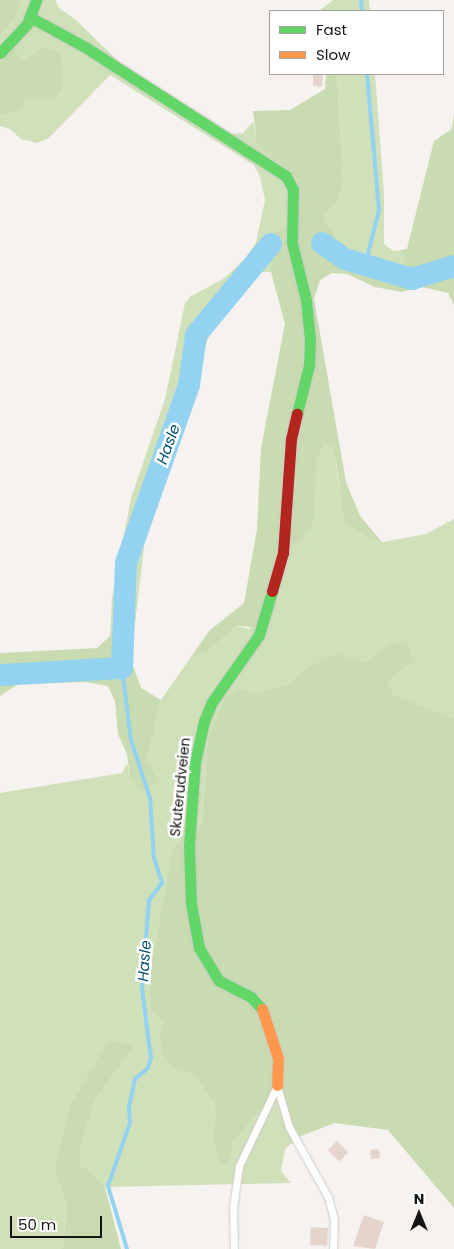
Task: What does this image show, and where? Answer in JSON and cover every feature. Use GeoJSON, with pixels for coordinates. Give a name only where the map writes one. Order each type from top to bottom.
{"type":"FeatureCollection","features":[{"type":"Feature","properties":{"kind":"street"},"geometry":{"type":"LineString","coordinates":[[0,53],[30,17],[36,0]]}},
{"type":"Feature","properties":{"kind":"street","name":"Skuterudveien"},"geometry":{"type":"LineString","coordinates":[[30,17],[109,62],[286,176],[294,195],[292,240],[306,300],[310,340],[309,365],[291,439],[283,554],[259,635],[218,692],[204,721],[195,762],[189,846],[191,904],[199,948],[219,982],[252,997],[264,1011],[278,1058],[277,1086]]}},
{"type":"Feature","properties":{"kind":"lane"},"geometry":{"type":"LineString","coordinates":[[234,1249],[233,1208],[239,1166],[277,1086]]}},
{"type":"Feature","properties":{"kind":"lane"},"geometry":{"type":"LineString","coordinates":[[277,1086],[289,1127],[328,1197],[334,1226],[333,1249]]}},
{"type":"Feature","properties":{"kind":"green space"},"geometry":{"type":"Polygon","coordinates":[[[0,0],[22,0],[16,16],[0,37],[0,0]]]}},
{"type":"Feature","properties":{"kind":"green space"},"geometry":{"type":"Polygon","coordinates":[[[22,0],[55,0],[59,8],[76,20],[121,64],[233,134],[243,133],[253,122],[258,144],[299,180],[298,209],[282,230],[270,237],[271,272],[261,272],[211,329],[146,530],[132,650],[110,636],[112,597],[131,498],[165,399],[185,303],[191,296],[223,279],[246,258],[256,242],[265,200],[260,177],[254,165],[110,75],[49,138],[37,143],[21,139],[10,129],[0,126],[0,115],[21,110],[25,97],[59,97],[64,88],[61,53],[45,47],[23,59],[13,48],[0,63],[0,37],[16,16],[22,0]]]}},
{"type":"Feature","properties":{"kind":"green space"},"geometry":{"type":"Polygon","coordinates":[[[333,0],[369,0],[370,10],[320,10],[333,0]]]}},
{"type":"Feature","properties":{"kind":"green space"},"geometry":{"type":"Polygon","coordinates":[[[45,47],[61,53],[64,88],[58,97],[26,97],[21,110],[0,115],[0,63],[13,48],[23,59],[45,47]]]}},
{"type":"Feature","properties":{"kind":"green space"},"geometry":{"type":"Polygon","coordinates":[[[326,75],[337,75],[343,183],[338,200],[324,213],[325,220],[345,251],[374,263],[398,268],[405,261],[401,250],[407,249],[434,141],[452,129],[454,112],[454,305],[448,293],[422,287],[402,292],[375,287],[347,274],[332,273],[320,280],[314,299],[346,482],[360,516],[382,542],[370,539],[345,523],[334,448],[324,443],[317,459],[313,522],[301,542],[280,547],[257,627],[236,626],[208,652],[191,657],[209,631],[244,603],[257,529],[261,448],[285,324],[271,272],[270,236],[282,230],[298,209],[299,180],[257,144],[253,111],[290,110],[325,89],[326,75]]]}},
{"type":"Feature","properties":{"kind":"green space"},"geometry":{"type":"Polygon","coordinates":[[[337,75],[375,75],[384,194],[384,244],[393,251],[401,250],[405,261],[398,268],[374,263],[345,251],[325,220],[324,213],[327,207],[338,200],[343,183],[337,75]]]}},
{"type":"Feature","properties":{"kind":"green space"},"geometry":{"type":"Polygon","coordinates":[[[324,442],[334,447],[339,487],[370,539],[383,542],[426,534],[454,519],[454,718],[393,695],[388,680],[388,644],[364,662],[306,668],[289,684],[257,693],[241,688],[208,737],[202,824],[173,847],[163,1021],[159,1035],[174,1068],[192,1073],[215,1105],[214,1134],[229,1165],[233,1142],[268,1102],[278,1099],[301,1136],[285,1149],[281,1171],[291,1183],[105,1187],[92,1172],[80,1167],[81,1144],[95,1100],[134,1046],[109,1039],[54,1169],[67,1203],[63,1249],[0,1249],[0,793],[122,773],[127,763],[130,776],[147,760],[161,700],[191,657],[208,652],[236,626],[249,629],[315,481],[317,459],[324,442]]]}},
{"type":"Feature","properties":{"kind":"green space"},"geometry":{"type":"Polygon","coordinates":[[[110,636],[132,650],[132,663],[141,688],[161,700],[147,760],[158,781],[141,791],[130,776],[127,754],[118,734],[115,701],[108,686],[85,682],[18,684],[0,696],[0,653],[97,648],[110,636]]]}},
{"type":"Feature","properties":{"kind":"green space"},"geometry":{"type":"Polygon","coordinates":[[[406,643],[414,660],[388,680],[393,695],[454,718],[454,1208],[388,1130],[335,1123],[301,1136],[277,1099],[268,1102],[233,1142],[229,1165],[219,1165],[214,1134],[215,1105],[192,1073],[174,1068],[163,1054],[159,1035],[163,1021],[151,1009],[150,977],[173,847],[202,824],[208,737],[227,696],[241,688],[257,693],[289,684],[306,668],[338,654],[364,662],[388,644],[406,643]]]}},
{"type":"Feature","properties":{"kind":"green space"},"geometry":{"type":"Polygon","coordinates":[[[109,1039],[134,1046],[95,1100],[81,1144],[80,1166],[92,1172],[105,1187],[121,1249],[63,1249],[67,1204],[54,1169],[71,1105],[109,1039]]]}},
{"type":"Feature","properties":{"kind":"building"},"geometry":{"type":"Polygon","coordinates":[[[313,75],[323,75],[322,87],[313,86],[313,75]]]}},
{"type":"Feature","properties":{"kind":"building"},"geometry":{"type":"Polygon","coordinates":[[[337,1141],[348,1152],[339,1162],[328,1150],[337,1141]]]}},
{"type":"Feature","properties":{"kind":"building"},"geometry":{"type":"Polygon","coordinates":[[[379,1149],[380,1158],[371,1159],[370,1150],[379,1149]]]}},
{"type":"Feature","properties":{"kind":"building"},"geometry":{"type":"Polygon","coordinates":[[[364,1215],[384,1222],[375,1249],[353,1246],[364,1215]]]}},
{"type":"Feature","properties":{"kind":"building"},"geometry":{"type":"Polygon","coordinates":[[[311,1227],[328,1228],[327,1246],[310,1245],[311,1227]]]}},
{"type":"Feature","properties":{"kind":"waterway"},"geometry":{"type":"LineString","coordinates":[[361,0],[362,10]]}},
{"type":"Feature","properties":{"kind":"waterway"},"geometry":{"type":"LineString","coordinates":[[365,265],[379,210],[367,75]]}},
{"type":"Feature","properties":{"kind":"waterway","name":"Hasle"},"geometry":{"type":"LineString","coordinates":[[322,243],[345,259],[412,279],[454,266]]}},
{"type":"Feature","properties":{"kind":"waterway","name":"Hasle"},"geometry":{"type":"LineString","coordinates":[[0,675],[122,668],[126,563],[189,385],[196,335],[271,244]]}},
{"type":"Feature","properties":{"kind":"waterway","name":"Hasle"},"geometry":{"type":"LineString","coordinates":[[122,668],[131,740],[150,798],[154,858],[162,883],[149,900],[142,989],[151,1058],[148,1068],[135,1079],[129,1107],[130,1123],[108,1186],[127,1249]]}},
{"type":"Feature","properties":{"kind":"traffic: fast"},"geometry":{"type":"LineString","coordinates":[[0,53],[27,24],[36,0]]}},
{"type":"Feature","properties":{"kind":"traffic: fast"},"geometry":{"type":"LineString","coordinates":[[30,17],[85,47],[286,176],[293,189],[292,243],[306,300],[310,340],[309,365],[297,414]]}},
{"type":"Feature","properties":{"kind":"traffic: fast"},"geometry":{"type":"LineString","coordinates":[[262,1009],[251,997],[219,981],[199,948],[191,903],[189,846],[195,762],[204,721],[212,702],[259,635],[272,591]]}},
{"type":"Feature","properties":{"kind":"traffic: slow"},"geometry":{"type":"LineString","coordinates":[[262,1009],[278,1058],[277,1085]]}},
{"type":"Feature","properties":{"kind":"traffic: jam"},"geometry":{"type":"LineString","coordinates":[[272,591],[283,553],[291,439],[297,414]]}}]}
